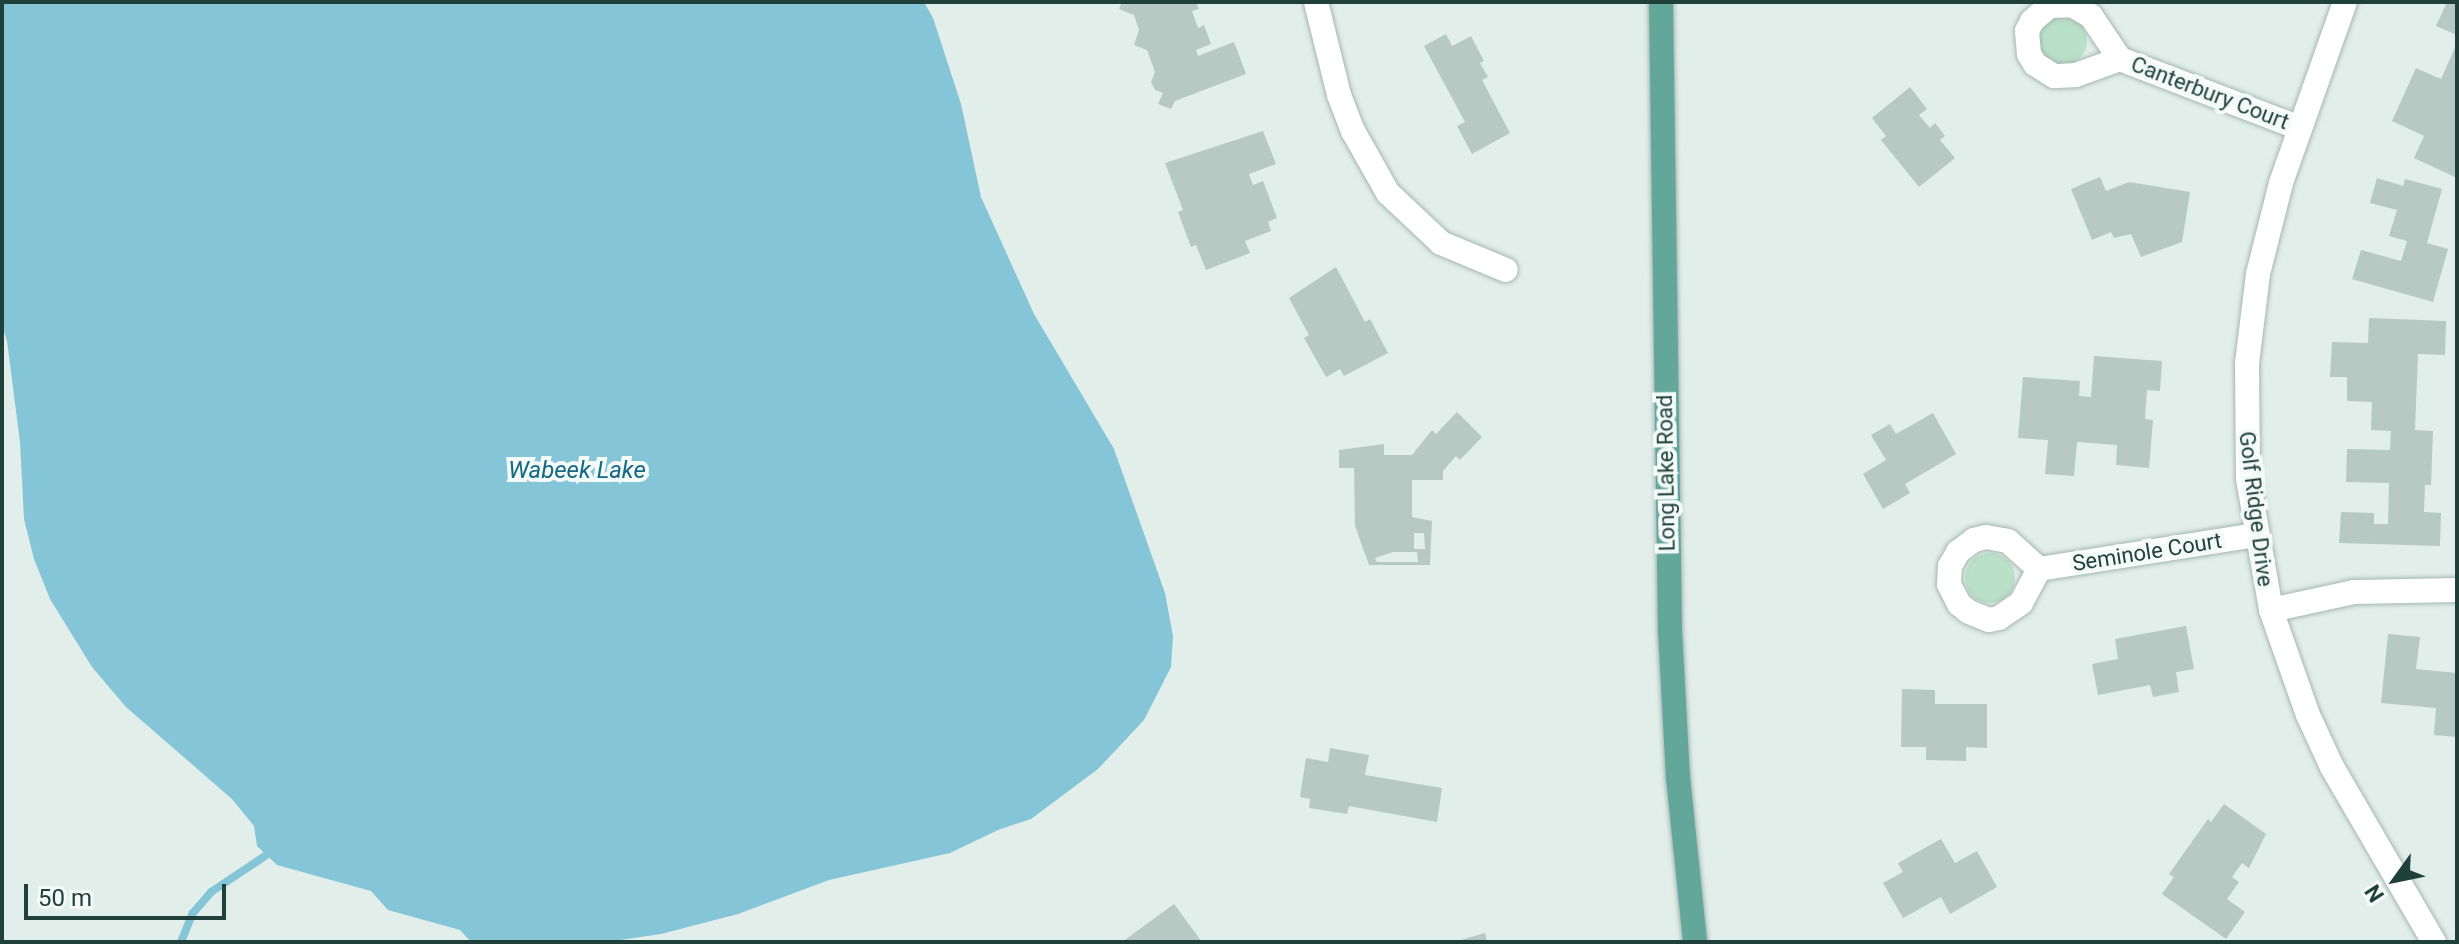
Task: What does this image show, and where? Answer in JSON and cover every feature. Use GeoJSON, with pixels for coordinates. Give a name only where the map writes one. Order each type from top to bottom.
{"type":"FeatureCollection","features":[{"type":"Feature","properties":{"kind":"main road","name":"Long Lake Road"},"geometry":{"type":"LineString","coordinates":[[1661,2],[1670,630],[1678,777],[1695,942]]}},
{"type":"Feature","properties":{"kind":"street"},"geometry":{"type":"LineString","coordinates":[[1316,2],[1339,95],[1353,131],[1388,193],[1441,243],[1506,270]]}},
{"type":"Feature","properties":{"kind":"street","name":"Golf Ridge Drive"},"geometry":{"type":"LineString","coordinates":[[2345,2],[2267,229],[2252,308],[2245,422],[2255,535],[2271,610],[2289,667],[2332,767],[2434,942]]}},
{"type":"Feature","properties":{"kind":"street","name":"Canterbury Court"},"geometry":{"type":"LineString","coordinates":[[2120,59],[2300,128]]}},
{"type":"Feature","properties":{"kind":"street","name":"Seminole Court"},"geometry":{"type":"LineString","coordinates":[[2039,569],[2255,535]]}},
{"type":"Feature","properties":{"kind":"street"},"geometry":{"type":"LineString","coordinates":[[2271,610],[2354,592],[2457,590]]}},
{"type":"Feature","properties":{"kind":"green space"},"geometry":{"type":"Polygon","coordinates":[[[2063,17],[2080,24],[2087,41],[2080,58],[2063,65],[2046,58],[2039,41],[2046,24],[2063,17]]]}},
{"type":"Feature","properties":{"kind":"green space"},"geometry":{"type":"Polygon","coordinates":[[[1990,553],[2008,560],[2015,578],[2008,596],[1990,603],[1972,596],[1965,578],[1972,560],[1990,553]]]}},
{"type":"Feature","properties":{"kind":"water","name":"Wabeek Lake"},"geometry":{"type":"Polygon","coordinates":[[[2,2],[924,2],[933,18],[961,104],[981,197],[1034,314],[1114,449],[1165,593],[1173,636],[1171,667],[1144,720],[1098,769],[1031,819],[998,830],[950,853],[829,880],[738,914],[661,934],[607,942],[471,942],[460,930],[388,910],[371,891],[277,865],[257,846],[254,826],[232,799],[126,707],[92,667],[50,599],[34,559],[24,519],[20,442],[7,341],[2,325],[2,2]]]}},
{"type":"Feature","properties":{"kind":"building"},"geometry":{"type":"Polygon","coordinates":[[[1122,2],[1196,2],[1199,9],[1192,11],[1198,28],[1204,25],[1211,44],[1196,50],[1198,56],[1234,42],[1246,74],[1175,101],[1171,109],[1158,104],[1163,93],[1155,90],[1151,82],[1155,72],[1147,50],[1134,45],[1139,30],[1134,15],[1119,9],[1122,2]]]}},
{"type":"Feature","properties":{"kind":"building"},"geometry":{"type":"Polygon","coordinates":[[[2447,2],[2457,3],[2457,35],[2436,26],[2447,2]]]}},
{"type":"Feature","properties":{"kind":"building"},"geometry":{"type":"Polygon","coordinates":[[[1446,34],[1452,46],[1471,36],[1484,61],[1480,63],[1488,77],[1482,80],[1510,133],[1472,154],[1457,126],[1465,122],[1424,46],[1446,34]]]}},
{"type":"Feature","properties":{"kind":"building"},"geometry":{"type":"Polygon","coordinates":[[[2457,43],[2457,178],[2414,158],[2424,136],[2392,121],[2416,68],[2441,79],[2457,43]]]}},
{"type":"Feature","properties":{"kind":"building"},"geometry":{"type":"Polygon","coordinates":[[[1910,87],[1927,109],[1919,115],[1930,128],[1935,123],[1945,136],[1940,140],[1955,158],[1919,187],[1881,140],[1886,136],[1872,118],[1910,87]]]}},
{"type":"Feature","properties":{"kind":"building"},"geometry":{"type":"Polygon","coordinates":[[[1263,131],[1276,164],[1249,174],[1253,185],[1263,181],[1277,218],[1268,222],[1271,231],[1245,241],[1250,253],[1206,270],[1196,245],[1191,247],[1178,212],[1183,210],[1165,163],[1263,131]]]}},
{"type":"Feature","properties":{"kind":"building"},"geometry":{"type":"Polygon","coordinates":[[[2100,177],[2106,191],[2129,182],[2190,192],[2182,242],[2141,257],[2131,234],[2114,238],[2111,232],[2092,240],[2071,189],[2100,177]]]}},
{"type":"Feature","properties":{"kind":"building"},"geometry":{"type":"Polygon","coordinates":[[[2377,178],[2403,186],[2405,179],[2442,189],[2427,243],[2448,249],[2433,302],[2352,279],[2361,250],[2401,261],[2407,241],[2389,236],[2397,210],[2370,203],[2377,178]]]}},
{"type":"Feature","properties":{"kind":"building"},"geometry":{"type":"Polygon","coordinates":[[[1336,267],[1365,322],[1370,319],[1388,353],[1344,376],[1340,369],[1326,377],[1304,338],[1309,335],[1289,298],[1336,267]]]}},
{"type":"Feature","properties":{"kind":"building"},"geometry":{"type":"Polygon","coordinates":[[[2369,318],[2446,321],[2445,355],[2418,354],[2415,430],[2433,431],[2431,485],[2425,485],[2424,512],[2441,513],[2440,546],[2339,543],[2341,512],[2374,513],[2374,524],[2388,524],[2389,483],[2346,482],[2347,449],[2390,450],[2391,431],[2371,430],[2372,402],[2347,401],[2347,377],[2330,377],[2332,342],[2368,343],[2369,318]]]}},
{"type":"Feature","properties":{"kind":"building"},"geometry":{"type":"Polygon","coordinates":[[[2094,356],[2162,361],[2160,391],[2147,390],[2145,419],[2153,420],[2149,468],[2116,465],[2117,445],[2077,442],[2074,476],[2045,474],[2048,440],[2018,438],[2023,377],[2080,381],[2079,396],[2091,397],[2094,356]]]}},
{"type":"Feature","properties":{"kind":"building"},"geometry":{"type":"Polygon","coordinates":[[[1457,412],[1482,437],[1460,460],[1456,456],[1443,471],[1443,480],[1412,480],[1412,517],[1432,521],[1430,565],[1369,565],[1355,526],[1354,468],[1339,468],[1339,450],[1384,444],[1384,455],[1412,455],[1432,430],[1436,434],[1457,412]],[[1414,533],[1414,549],[1425,549],[1424,533],[1414,533]],[[1393,552],[1375,558],[1377,562],[1418,562],[1417,552],[1393,552]]]}},
{"type":"Feature","properties":{"kind":"building"},"geometry":{"type":"Polygon","coordinates":[[[1933,413],[1956,454],[1905,484],[1910,493],[1883,509],[1863,474],[1886,460],[1871,435],[1890,424],[1896,434],[1933,413]]]}},
{"type":"Feature","properties":{"kind":"building"},"geometry":{"type":"Polygon","coordinates":[[[2186,626],[2194,669],[2176,672],[2179,692],[2153,697],[2150,685],[2098,695],[2092,664],[2118,659],[2115,639],[2186,626]]]}},
{"type":"Feature","properties":{"kind":"building"},"geometry":{"type":"Polygon","coordinates":[[[2388,634],[2420,637],[2416,669],[2457,673],[2457,737],[2434,735],[2436,708],[2381,703],[2388,634]]]}},
{"type":"Feature","properties":{"kind":"building"},"geometry":{"type":"Polygon","coordinates":[[[1902,689],[1935,690],[1935,704],[1987,704],[1987,748],[1966,747],[1966,761],[1926,760],[1926,747],[1901,747],[1902,689]]]}},
{"type":"Feature","properties":{"kind":"building"},"geometry":{"type":"Polygon","coordinates":[[[1330,748],[1369,755],[1365,775],[1442,788],[1437,822],[1349,806],[1347,814],[1309,808],[1310,799],[1300,797],[1306,758],[1328,762],[1330,748]]]}},
{"type":"Feature","properties":{"kind":"building"},"geometry":{"type":"Polygon","coordinates":[[[2224,804],[2266,834],[2249,868],[2242,863],[2232,877],[2239,882],[2227,899],[2245,912],[2226,939],[2162,894],[2174,877],[2169,874],[2208,819],[2211,822],[2224,804]]]}},
{"type":"Feature","properties":{"kind":"building"},"geometry":{"type":"Polygon","coordinates":[[[1941,839],[1955,863],[1977,851],[1997,887],[1950,914],[1941,897],[1903,918],[1883,883],[1903,872],[1898,863],[1941,839]]]}},
{"type":"Feature","properties":{"kind":"building"},"geometry":{"type":"Polygon","coordinates":[[[1174,904],[1202,942],[1122,942],[1174,904]]]}},
{"type":"Feature","properties":{"kind":"building"},"geometry":{"type":"Polygon","coordinates":[[[1485,933],[1487,942],[1457,942],[1457,941],[1485,933]]]}},
{"type":"Feature","properties":{"kind":"waterway"},"geometry":{"type":"LineString","coordinates":[[181,942],[193,913],[211,892],[265,856]]}}]}
